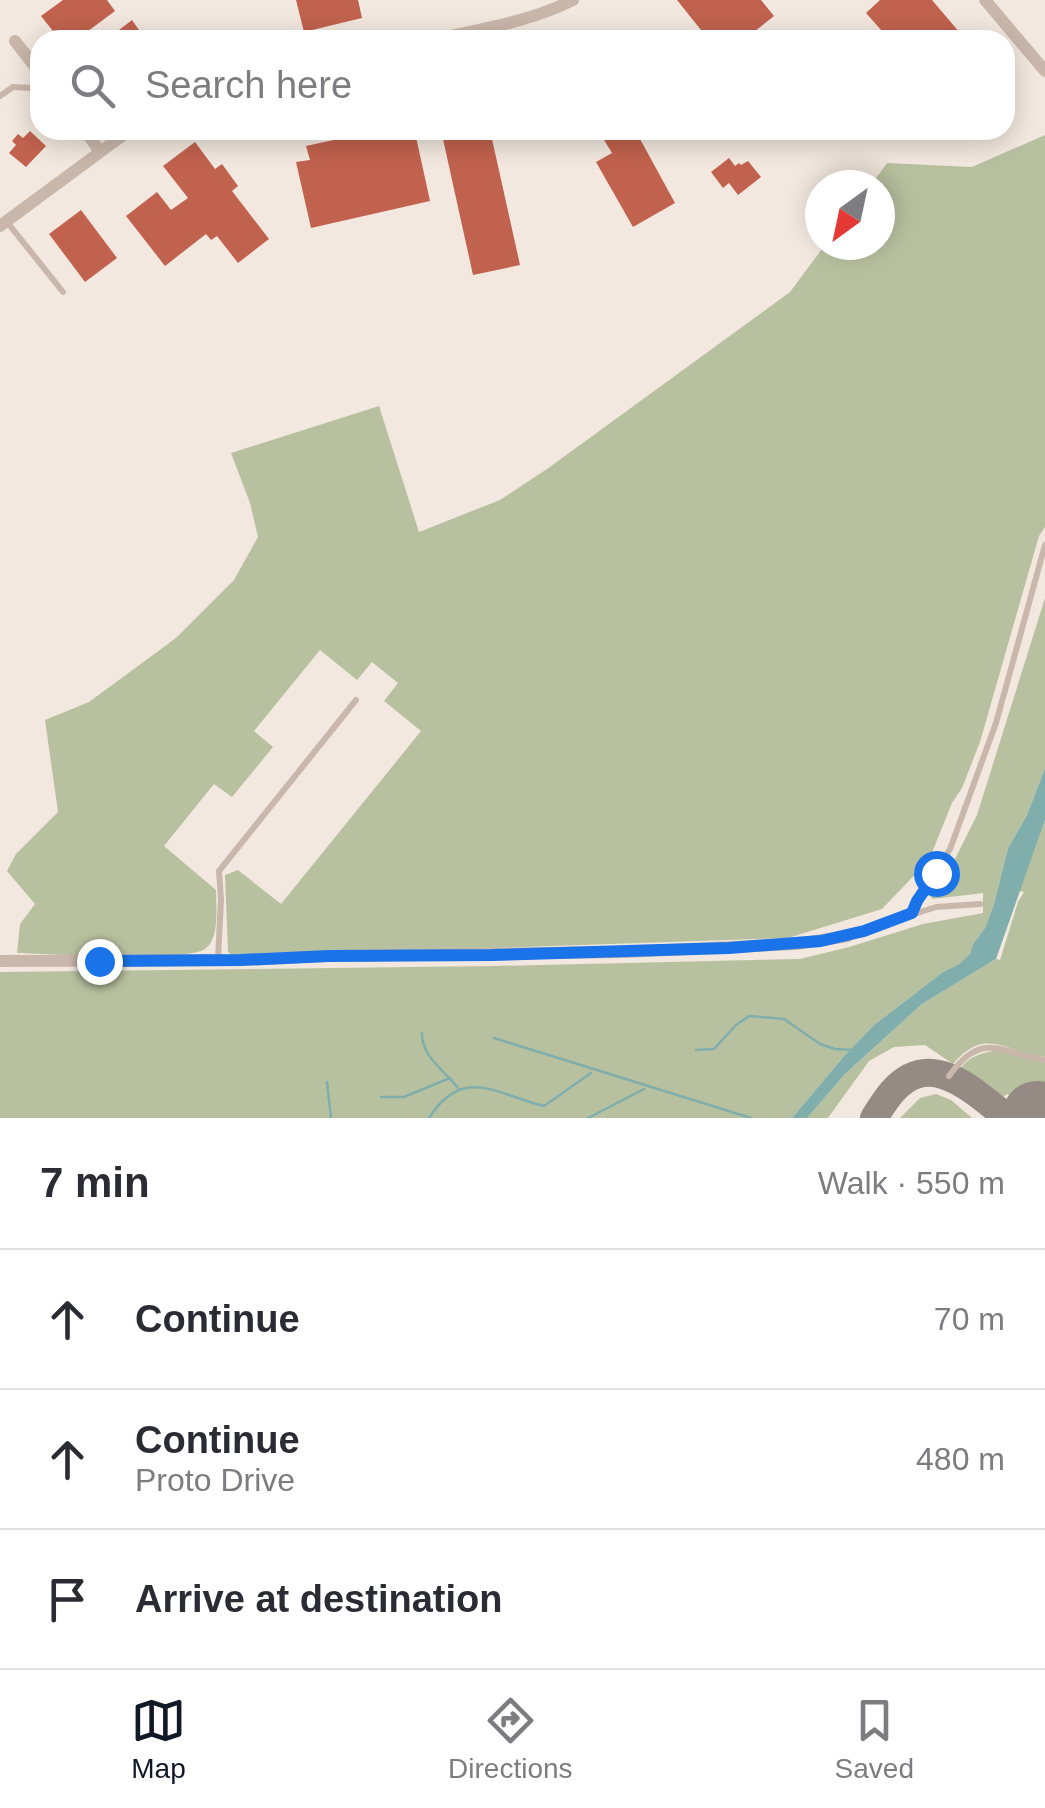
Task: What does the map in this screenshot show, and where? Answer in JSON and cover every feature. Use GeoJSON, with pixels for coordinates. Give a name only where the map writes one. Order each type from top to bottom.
{"type":"FeatureCollection","features":[{"type":"Feature","properties":{"kind":"street"},"geometry":{"type":"LineString","coordinates":[[475,30],[539,15],[573,0]]}},
{"type":"Feature","properties":{"kind":"street"},"geometry":{"type":"LineString","coordinates":[[986,0],[1011,30]]}},
{"type":"Feature","properties":{"kind":"street"},"geometry":{"type":"LineString","coordinates":[[1015,34],[1045,70]]}},
{"type":"Feature","properties":{"kind":"street"},"geometry":{"type":"LineString","coordinates":[[15,42],[30,61]]}},
{"type":"Feature","properties":{"kind":"street"},"geometry":{"type":"LineString","coordinates":[[92,140],[100,152]]}},
{"type":"Feature","properties":{"kind":"street"},"geometry":{"type":"LineString","coordinates":[[3,224],[116,140]]}},
{"type":"Feature","properties":{"kind":"street"},"geometry":{"type":"LineString","coordinates":[[0,961],[729,948],[848,936]]}},
{"type":"Feature","properties":{"kind":"lane"},"geometry":{"type":"LineString","coordinates":[[0,96],[14,87],[30,88]]}},
{"type":"Feature","properties":{"kind":"lane"},"geometry":{"type":"LineString","coordinates":[[3,224],[63,292]]}},
{"type":"Feature","properties":{"kind":"lane"},"geometry":{"type":"LineString","coordinates":[[912,913],[956,834],[996,723],[1045,546]]}},
{"type":"Feature","properties":{"kind":"lane"},"geometry":{"type":"LineString","coordinates":[[218,960],[218,871],[356,700]]}},
{"type":"Feature","properties":{"kind":"lane"},"geometry":{"type":"LineString","coordinates":[[848,936],[912,913],[980,904]]}},
{"type":"Feature","properties":{"kind":"lane"},"geometry":{"type":"LineString","coordinates":[[949,1076],[965,1056],[983,1048],[1002,1047],[1045,1060]]}},
{"type":"Feature","properties":{"kind":"green space"},"geometry":{"type":"Polygon","coordinates":[[[1045,135],[1045,527],[1039,536],[980,742],[962,788],[929,860],[882,909],[788,938],[235,957],[228,952],[225,875],[238,870],[281,904],[421,731],[384,701],[398,683],[372,662],[357,680],[320,650],[254,731],[273,747],[232,797],[214,784],[164,846],[216,890],[215,930],[205,949],[146,956],[17,953],[20,924],[35,904],[7,871],[16,854],[58,812],[45,720],[89,702],[176,638],[234,580],[258,537],[231,453],[379,406],[419,532],[500,500],[547,469],[790,292],[814,260],[895,260],[895,170],[882,170],[887,163],[972,167],[1045,135]]]}},
{"type":"Feature","properties":{"kind":"green space"},"geometry":{"type":"Polygon","coordinates":[[[1045,598],[1045,768],[1027,815],[1008,848],[985,928],[970,954],[959,964],[874,1025],[792,1118],[0,1118],[0,972],[800,959],[923,924],[983,913],[983,893],[933,899],[930,896],[951,867],[977,815],[1045,598]]]}},
{"type":"Feature","properties":{"kind":"green space"},"geometry":{"type":"Polygon","coordinates":[[[1045,820],[1045,1057],[986,1044],[965,1052],[953,1064],[925,1045],[894,1047],[869,1061],[828,1118],[807,1118],[845,1074],[922,1004],[1000,960],[1024,892],[1019,891],[1045,820]]]}},
{"type":"Feature","properties":{"kind":"green space"},"geometry":{"type":"Polygon","coordinates":[[[997,1050],[1045,1063],[1045,1118],[1007,1094],[1001,1098],[960,1069],[972,1058],[997,1050]]]}},
{"type":"Feature","properties":{"kind":"green space"},"geometry":{"type":"Polygon","coordinates":[[[936,1094],[951,1100],[972,1118],[900,1118],[920,1098],[936,1094]]]}},
{"type":"Feature","properties":{"kind":"water"},"geometry":{"type":"Polygon","coordinates":[[[1045,768],[1045,820],[996,959],[922,1004],[845,1074],[807,1118],[792,1118],[874,1025],[970,954],[994,904],[1008,848],[1027,815],[1045,768]]]}},
{"type":"Feature","properties":{"kind":"building"},"geometry":{"type":"Polygon","coordinates":[[[63,0],[107,0],[115,11],[89,30],[52,30],[41,16],[63,0]]]}},
{"type":"Feature","properties":{"kind":"building"},"geometry":{"type":"Polygon","coordinates":[[[296,0],[358,0],[362,18],[304,30],[296,0]]]}},
{"type":"Feature","properties":{"kind":"building"},"geometry":{"type":"Polygon","coordinates":[[[677,0],[761,0],[774,16],[756,30],[701,30],[677,0]]]}},
{"type":"Feature","properties":{"kind":"building"},"geometry":{"type":"Polygon","coordinates":[[[880,0],[932,0],[958,30],[881,30],[866,13],[880,0]]]}},
{"type":"Feature","properties":{"kind":"building"},"geometry":{"type":"Polygon","coordinates":[[[132,20],[139,30],[119,30],[132,20]]]}},
{"type":"Feature","properties":{"kind":"building"},"geometry":{"type":"Polygon","coordinates":[[[30,131],[30,140],[40,140],[46,146],[26,167],[9,153],[18,134],[23,138],[30,131]]]}},
{"type":"Feature","properties":{"kind":"building"},"geometry":{"type":"Polygon","coordinates":[[[333,140],[417,140],[430,201],[311,228],[296,162],[310,160],[306,146],[333,140]]]}},
{"type":"Feature","properties":{"kind":"building"},"geometry":{"type":"Polygon","coordinates":[[[443,140],[492,140],[520,265],[473,275],[443,140]]]}},
{"type":"Feature","properties":{"kind":"building"},"geometry":{"type":"Polygon","coordinates":[[[604,140],[641,140],[675,203],[633,227],[596,162],[612,153],[604,140]]]}},
{"type":"Feature","properties":{"kind":"building"},"geometry":{"type":"Polygon","coordinates":[[[195,142],[215,169],[222,164],[238,186],[232,191],[269,239],[238,263],[217,236],[211,240],[206,234],[165,266],[126,216],[157,192],[171,210],[188,198],[163,166],[195,142]]]}},
{"type":"Feature","properties":{"kind":"building"},"geometry":{"type":"Polygon","coordinates":[[[729,158],[735,166],[748,161],[761,177],[738,195],[729,183],[723,188],[711,172],[729,158]]]}},
{"type":"Feature","properties":{"kind":"building"},"geometry":{"type":"Polygon","coordinates":[[[81,210],[117,258],[85,282],[49,234],[81,210]]]}},
{"type":"Feature","properties":{"kind":"waterway"},"geometry":{"type":"LineString","coordinates":[[696,1050],[714,1049],[749,1016],[784,1019],[820,1044],[853,1050]]}},
{"type":"Feature","properties":{"kind":"waterway"},"geometry":{"type":"LineString","coordinates":[[422,1033],[425,1049],[458,1088]]}},
{"type":"Feature","properties":{"kind":"waterway"},"geometry":{"type":"LineString","coordinates":[[494,1038],[751,1118]]}},
{"type":"Feature","properties":{"kind":"waterway"},"geometry":{"type":"LineString","coordinates":[[429,1118],[442,1102],[468,1088],[496,1091],[544,1106],[591,1073]]}},
{"type":"Feature","properties":{"kind":"waterway"},"geometry":{"type":"LineString","coordinates":[[381,1097],[404,1097],[450,1078]]}},
{"type":"Feature","properties":{"kind":"waterway"},"geometry":{"type":"LineString","coordinates":[[327,1082],[331,1118]]}},
{"type":"Feature","properties":{"kind":"waterway"},"geometry":{"type":"LineString","coordinates":[[588,1118],[644,1089]]}},
{"type":"Feature","properties":{"kind":"taxiway"},"geometry":{"type":"LineString","coordinates":[[874,1118],[892,1092],[922,1073],[952,1078],[1008,1118]]}},
{"type":"Feature","properties":{"kind":"route"},"geometry":{"type":"LineString","coordinates":[[99,961],[625,952],[796,944],[848,936],[912,913],[936,873]]}}]}
